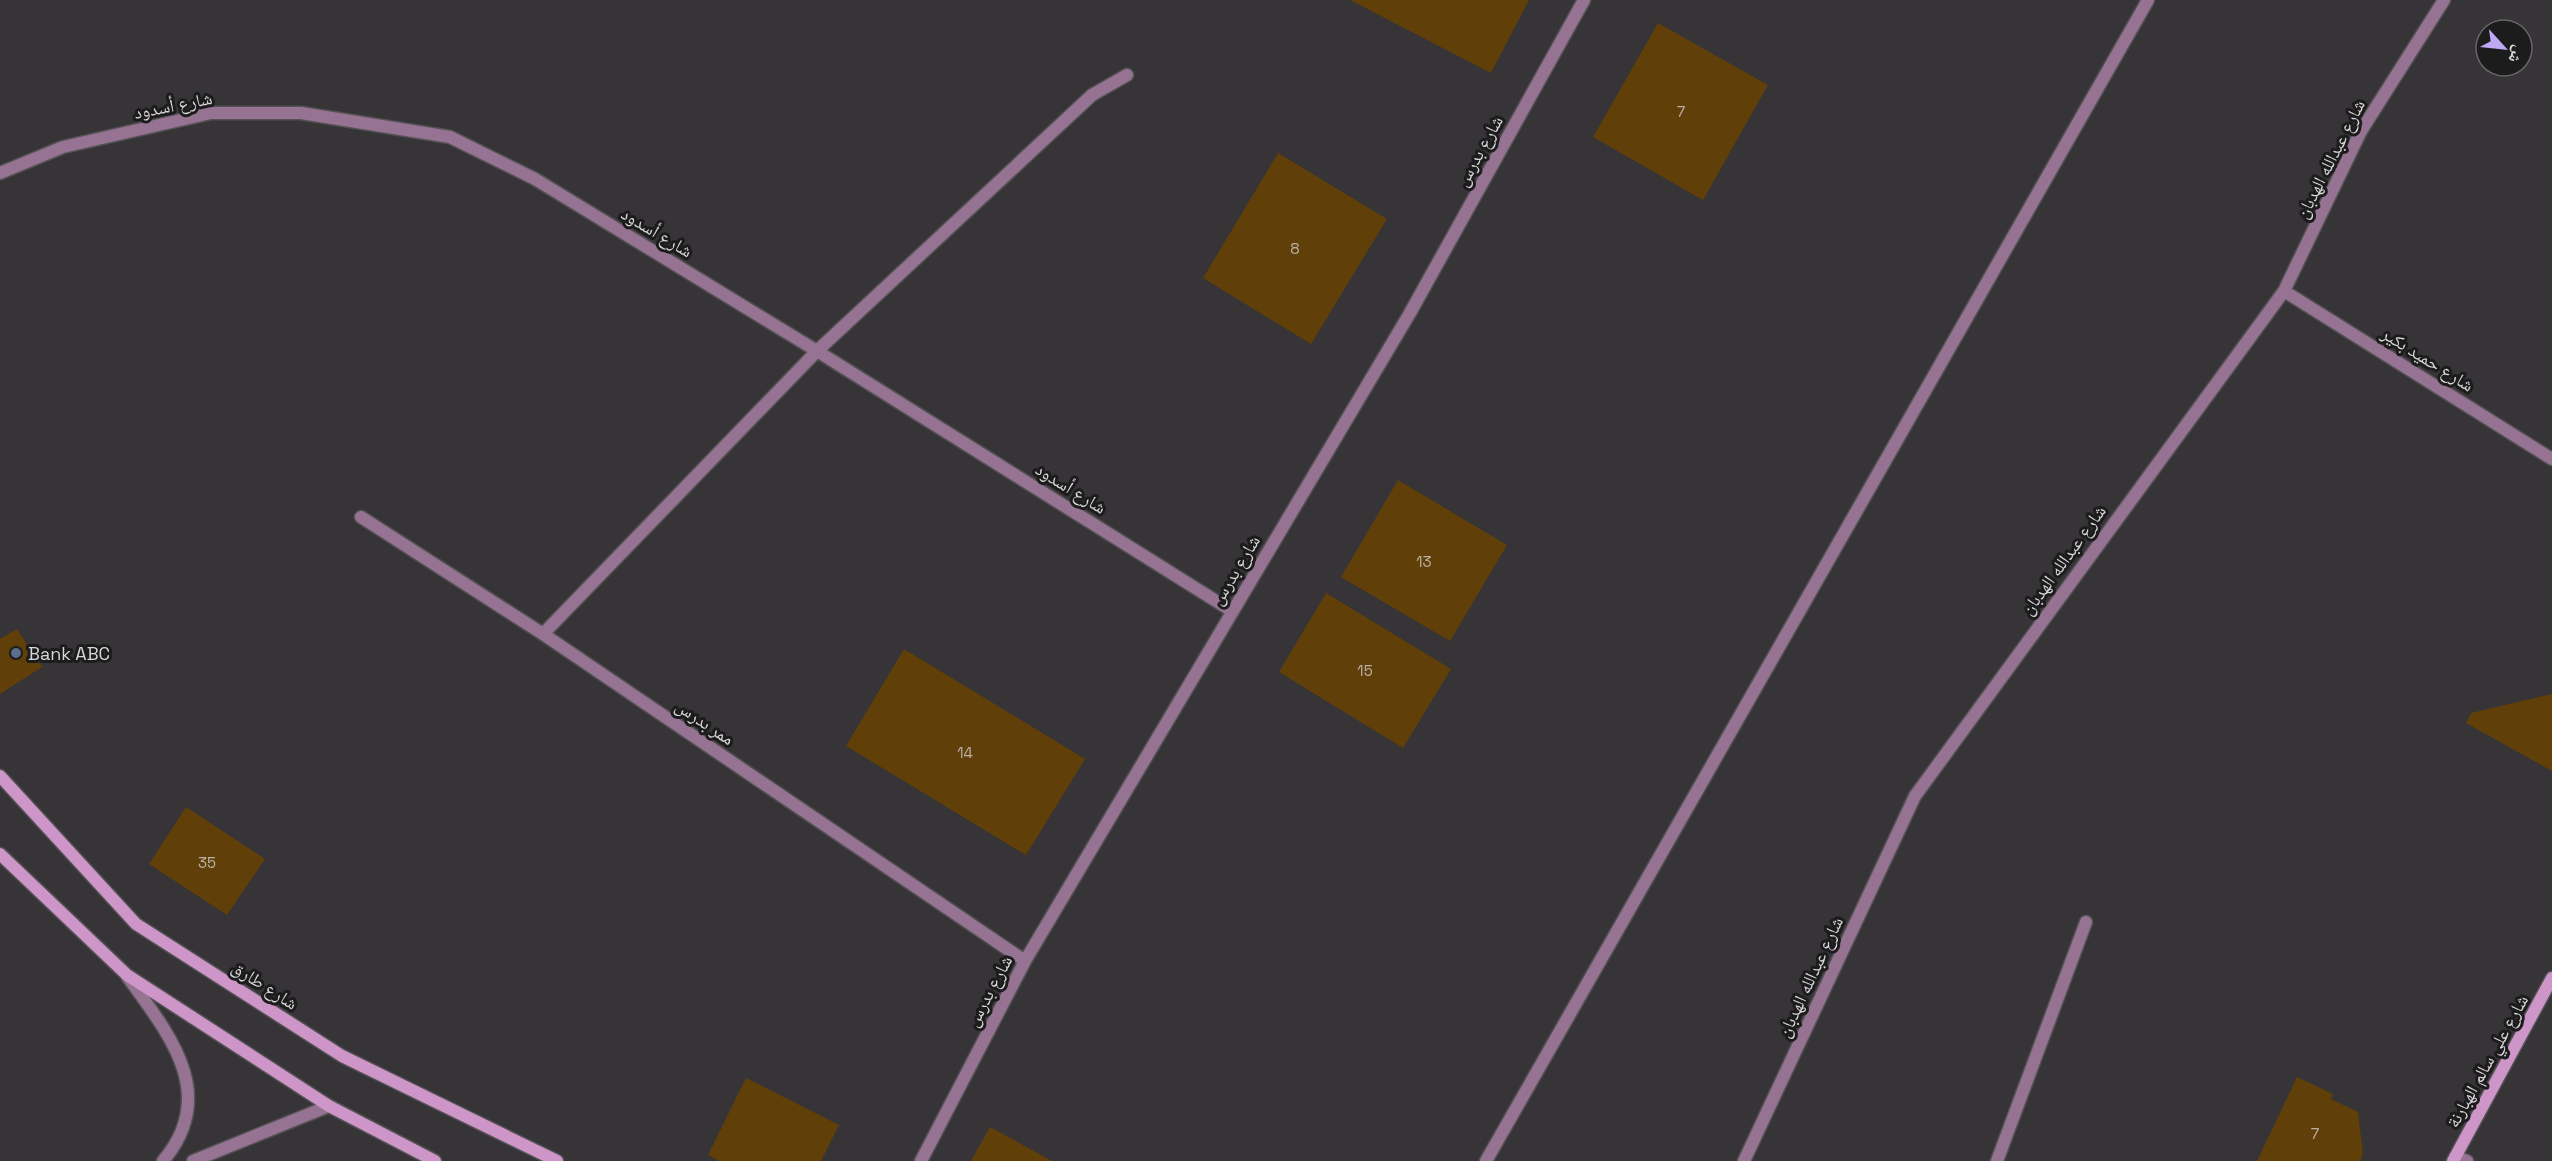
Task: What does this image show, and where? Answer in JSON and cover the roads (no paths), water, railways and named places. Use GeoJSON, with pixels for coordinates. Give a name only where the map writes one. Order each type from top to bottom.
{"type":"FeatureCollection","features":[{"type":"Feature","properties":{"kind":"street","name":"شارع بدرس"},"geometry":{"type":"LineString","coordinates":[[921,1161],[1025,961],[1410,313],[1584,0]]}},
{"type":"Feature","properties":{"kind":"street"},"geometry":{"type":"LineString","coordinates":[[1486,1161],[2148,0]]}},
{"type":"Feature","properties":{"kind":"street","name":"شارع عبدالله الهدبان"},"geometry":{"type":"LineString","coordinates":[[1744,1161],[1915,796],[2284,291],[2361,131],[2444,0]]}},
{"type":"Feature","properties":{"kind":"street"},"geometry":{"type":"LineString","coordinates":[[543,634],[817,351],[1092,95],[1127,75]]}},
{"type":"Feature","properties":{"kind":"street","name":"شارع أسدود"},"geometry":{"type":"LineString","coordinates":[[0,173],[63,147],[211,113],[301,113],[450,137],[535,179],[817,351],[1232,611]]}},
{"type":"Feature","properties":{"kind":"street","name":"شارع حميد بكير"},"geometry":{"type":"LineString","coordinates":[[2284,291],[2552,459]]}},
{"type":"Feature","properties":{"kind":"street","name":"ممر بدرس"},"geometry":{"type":"LineString","coordinates":[[361,517],[543,634],[1025,961]]}},
{"type":"Feature","properties":{"kind":"street","name":"شارع طارق"},"geometry":{"type":"LineString","coordinates":[[0,776],[136,924],[342,1056],[557,1161]]}},
{"type":"Feature","properties":{"kind":"street"},"geometry":{"type":"LineString","coordinates":[[0,854],[127,975],[329,1106],[435,1161]]}},
{"type":"Feature","properties":{"kind":"street"},"geometry":{"type":"LineString","coordinates":[[1996,1161],[2086,922]]}},
{"type":"Feature","properties":{"kind":"street"},"geometry":{"type":"LineString","coordinates":[[127,975],[166,1031],[185,1071],[190,1108],[175,1148],[163,1161]]}},
{"type":"Feature","properties":{"kind":"street","name":"شارع علي سالم الهبارنة"},"geometry":{"type":"LineString","coordinates":[[2458,1160],[2552,978]]}},
{"type":"Feature","properties":{"kind":"street"},"geometry":{"type":"LineString","coordinates":[[193,1161],[329,1106]]}},
{"type":"Feature","properties":{"kind":"place","name":"Bank ABC"},"geometry":{"type":"Point","coordinates":[16,653]}}]}
